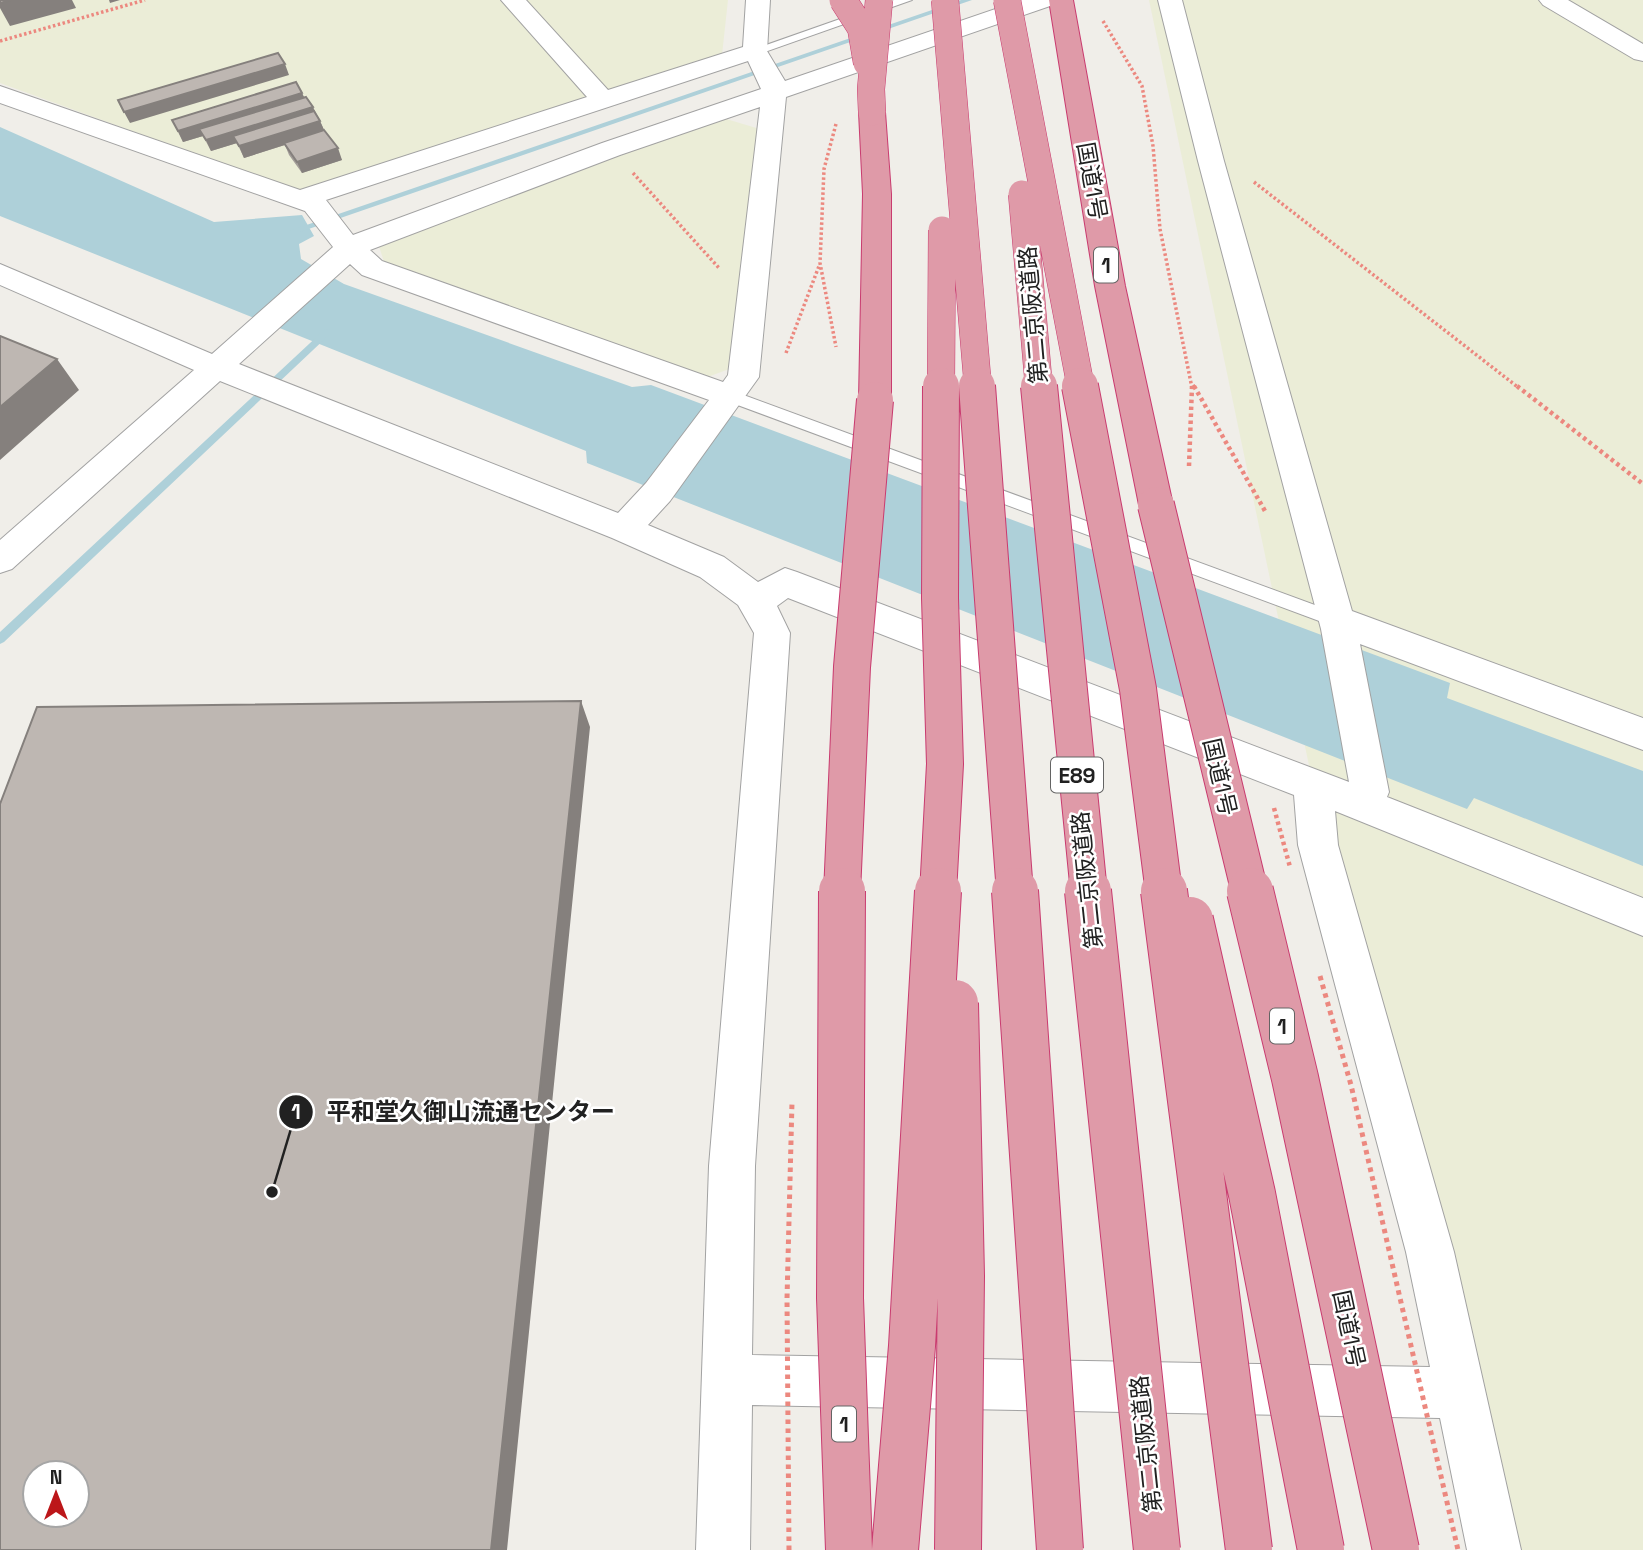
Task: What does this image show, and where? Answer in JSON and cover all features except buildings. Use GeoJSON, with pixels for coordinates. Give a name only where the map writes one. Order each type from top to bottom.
{"type":"FeatureCollection","features":[{"type":"Feature","properties":{"kind":"highway"},"geometry":{"type":"LineString","coordinates":[[843,0],[861,29],[872,101]]}},
{"type":"Feature","properties":{"kind":"highway","name":"1"},"geometry":{"type":"LineString","coordinates":[[849,1550],[840,1298],[842,891],[852,667],[875,400],[877,194],[872,101],[879,0]]}},
{"type":"Feature","properties":{"kind":"highway"},"geometry":{"type":"LineString","coordinates":[[944,0],[940,598],[958,1097],[961,1411],[958,1550]]}},
{"type":"Feature","properties":{"kind":"highway"},"geometry":{"type":"LineString","coordinates":[[944,0],[993,572],[1060,1550]]}},
{"type":"Feature","properties":{"kind":"highway"},"geometry":{"type":"LineString","coordinates":[[1006,0],[1138,690],[1252,1194],[1321,1550]]}},
{"type":"Feature","properties":{"kind":"highway","name":"第二京阪道路"},"geometry":{"type":"LineString","coordinates":[[1006,0],[1055,570],[1157,1550]]}},
{"type":"Feature","properties":{"kind":"highway","name":"国道1号"},"geometry":{"type":"LineString","coordinates":[[1064,12],[1110,286],[1156,505],[1225,800],[1295,1078],[1396,1550]]}},
{"type":"Feature","properties":{"kind":"highway"},"geometry":{"type":"LineString","coordinates":[[1138,690],[1250,1550]]}},
{"type":"Feature","properties":{"kind":"highway"},"geometry":{"type":"LineString","coordinates":[[895,1550],[912,1346],[946,764]]}},
{"type":"Feature","properties":{"kind":"street"},"geometry":{"type":"LineString","coordinates":[[513,0],[604,101]]}},
{"type":"Feature","properties":{"kind":"street"},"geometry":{"type":"LineString","coordinates":[[624,529],[658,492],[743,377],[774,88],[756,54],[758,0]]}},
{"type":"Feature","properties":{"kind":"street"},"geometry":{"type":"LineString","coordinates":[[0,560],[252,336],[341,250],[774,88],[1045,0]]}},
{"type":"Feature","properties":{"kind":"street"},"geometry":{"type":"LineString","coordinates":[[1170,0],[1337,624],[1367,799]]}},
{"type":"Feature","properties":{"kind":"street"},"geometry":{"type":"LineString","coordinates":[[1551,0],[1643,54]]}},
{"type":"Feature","properties":{"kind":"street"},"geometry":{"type":"LineString","coordinates":[[309,202],[604,101],[756,54]]}},
{"type":"Feature","properties":{"kind":"street"},"geometry":{"type":"LineString","coordinates":[[0,94],[309,202],[341,250],[372,268],[727,398]]}},
{"type":"Feature","properties":{"kind":"street"},"geometry":{"type":"LineString","coordinates":[[0,274],[215,367],[624,529],[712,567],[755,602],[762,611],[772,633],[732,1166],[723,1550]]}},
{"type":"Feature","properties":{"kind":"street"},"geometry":{"type":"LineString","coordinates":[[755,602],[785,582],[1313,785],[1367,799],[1643,917]]}},
{"type":"Feature","properties":{"kind":"street"},"geometry":{"type":"LineString","coordinates":[[1337,624],[1643,734]]}},
{"type":"Feature","properties":{"kind":"street"},"geometry":{"type":"LineString","coordinates":[[1313,785],[1318,845],[1430,1252],[1458,1393],[1494,1550]]}},
{"type":"Feature","properties":{"kind":"street"},"geometry":{"type":"LineString","coordinates":[[728,1380],[1458,1393]]}},
{"type":"Feature","properties":{"kind":"lane"},"geometry":{"type":"LineString","coordinates":[[756,54],[906,0]]}},
{"type":"Feature","properties":{"kind":"lane"},"geometry":{"type":"LineString","coordinates":[[727,398],[1337,624]]}},
{"type":"Feature","properties":{"kind":"path"},"geometry":{"type":"LineString","coordinates":[[0,41],[145,0]]}},
{"type":"Feature","properties":{"kind":"path"},"geometry":{"type":"LineString","coordinates":[[1103,25],[1142,86],[1153,146],[1160,229],[1192,384],[1189,467]]}},
{"type":"Feature","properties":{"kind":"path"},"geometry":{"type":"LineString","coordinates":[[834,129],[824,169],[820,263],[836,348]]}},
{"type":"Feature","properties":{"kind":"path"},"geometry":{"type":"LineString","coordinates":[[611,149],[752,306]]}},
{"type":"Feature","properties":{"kind":"path"},"geometry":{"type":"LineString","coordinates":[[1211,161],[1232,166],[1643,484]]}},
{"type":"Feature","properties":{"kind":"path"},"geometry":{"type":"LineString","coordinates":[[783,359],[820,263]]}},
{"type":"Feature","properties":{"kind":"path"},"geometry":{"type":"LineString","coordinates":[[1192,384],[1270,521]]}},
{"type":"Feature","properties":{"kind":"green space"},"geometry":{"type":"Polygon","coordinates":[[[0,0],[506,0],[594,98],[303,193],[0,83],[0,0]]]}},
{"type":"Feature","properties":{"kind":"green space"},"geometry":{"type":"Polygon","coordinates":[[[521,0],[728,0],[722,55],[605,94],[521,0]]]}},
{"type":"Feature","properties":{"kind":"green space"},"geometry":{"type":"Polygon","coordinates":[[[1149,0],[1643,0],[1643,1550],[1473,1550],[1149,0]]]}},
{"type":"Feature","properties":{"kind":"green space"},"geometry":{"type":"Polygon","coordinates":[[[723,118],[763,130],[732,368],[702,379],[385,265],[378,243],[723,118]]]}},
{"type":"Feature","properties":{"kind":"water"},"geometry":{"type":"Polygon","coordinates":[[[0,127],[214,222],[302,215],[314,236],[299,244],[301,259],[344,284],[632,387],[651,385],[1450,683],[1447,698],[1643,771],[1643,866],[1474,798],[1467,809],[587,463],[586,451],[0,216],[0,127]]]}},
{"type":"Feature","properties":{"kind":"waterway"},"geometry":{"type":"LineString","coordinates":[[294,231],[968,0]]}},
{"type":"Feature","properties":{"kind":"waterway"},"geometry":{"type":"LineString","coordinates":[[0,639],[327,332]]}},
{"type":"Feature","properties":{"kind":"place","name":"平和堂久御山流通センター"},"geometry":{"type":"Point","coordinates":[272,1192]}}]}
